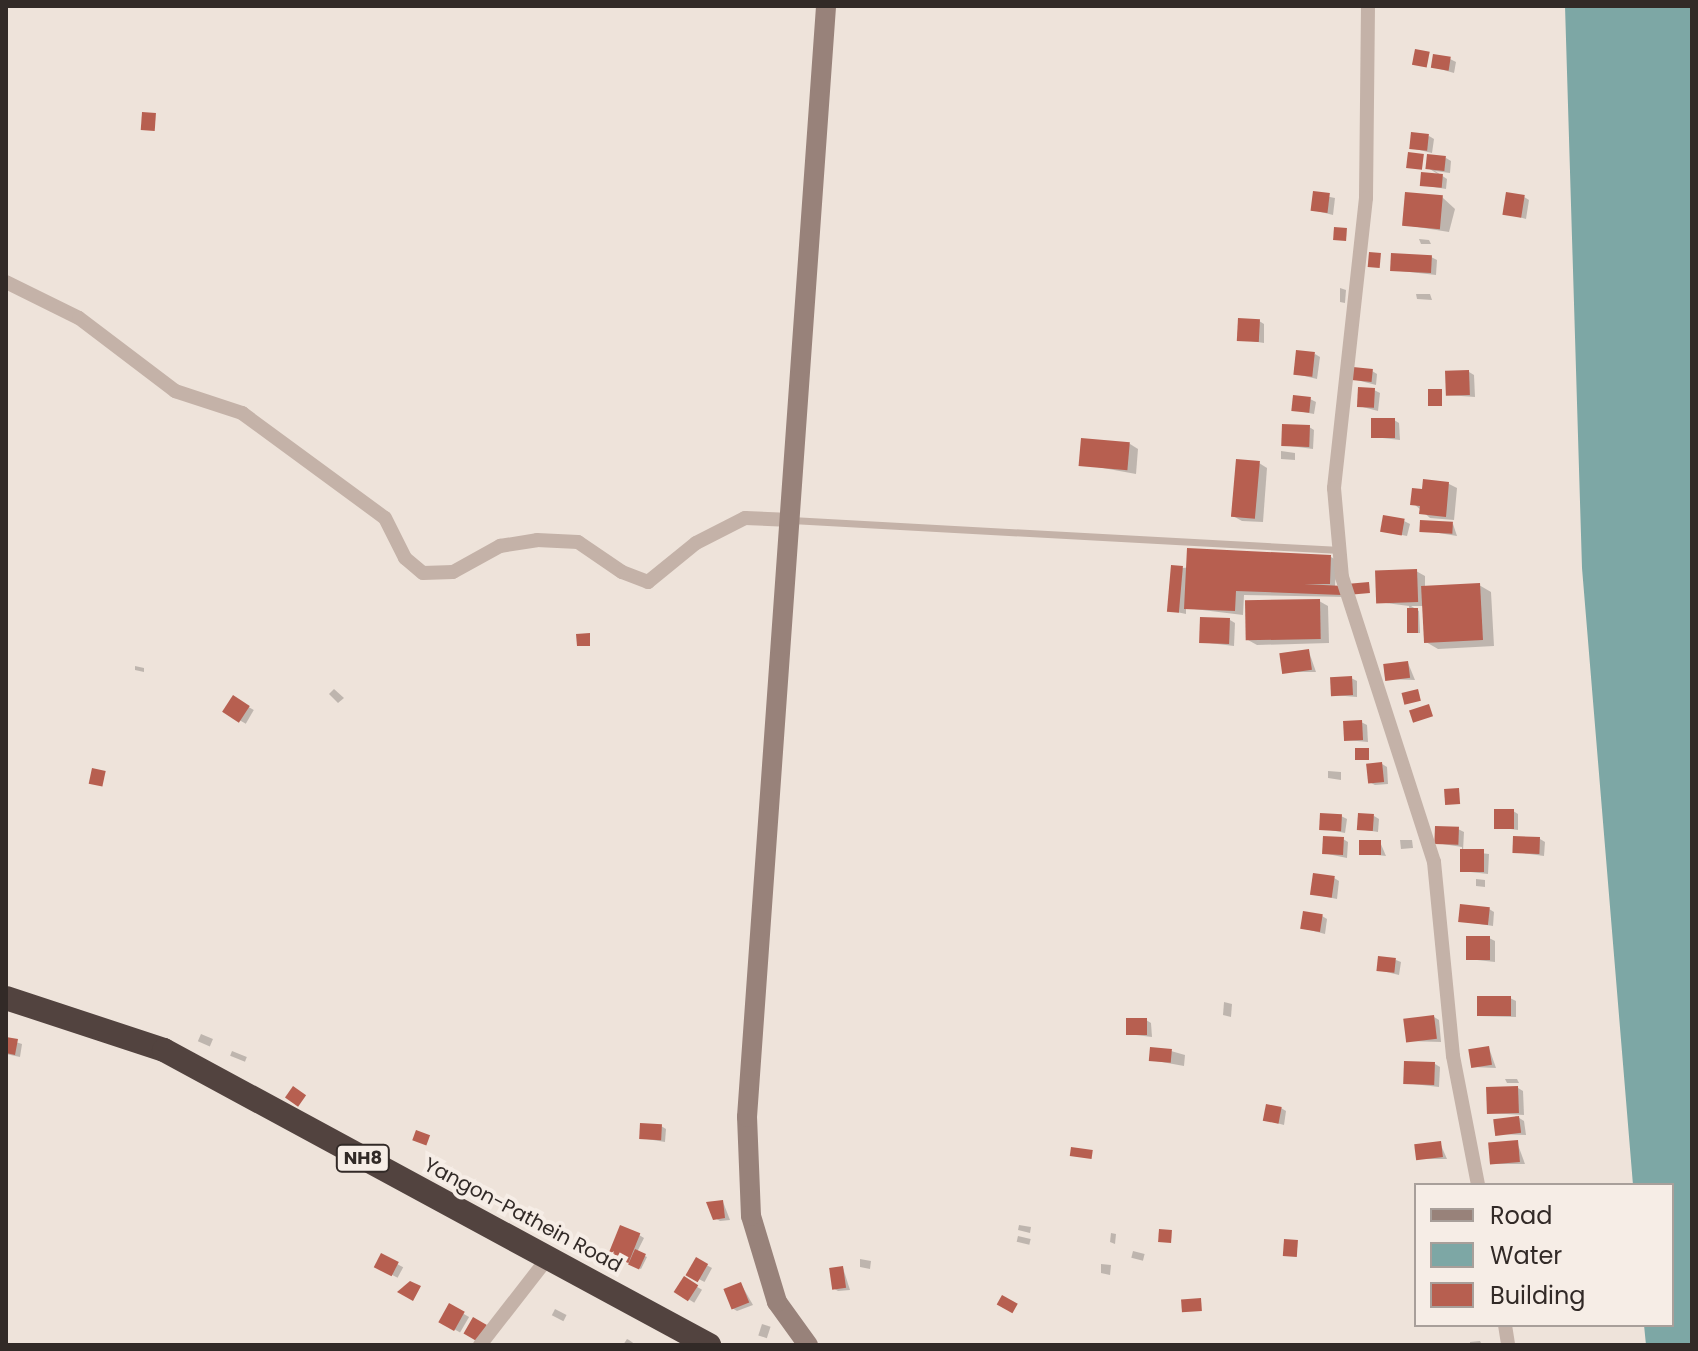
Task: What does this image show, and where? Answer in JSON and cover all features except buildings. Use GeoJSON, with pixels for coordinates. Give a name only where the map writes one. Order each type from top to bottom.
{"type":"FeatureCollection","features":[{"type":"Feature","properties":{"kind":"highway","name":"Yangon-Pathein Road"},"geometry":{"type":"LineString","coordinates":[[6,998],[164,1050],[550,1255],[709,1345]]}},
{"type":"Feature","properties":{"kind":"street"},"geometry":{"type":"LineString","coordinates":[[808,1345],[777,1302],[751,1216],[747,1117],[826,6]]}},
{"type":"Feature","properties":{"kind":"street"},"geometry":{"type":"LineString","coordinates":[[1368,6],[1366,198],[1334,488],[1342,577],[1434,862],[1453,1056],[1478,1183]]}},
{"type":"Feature","properties":{"kind":"street"},"geometry":{"type":"LineString","coordinates":[[6,282],[79,318],[175,391],[242,413],[385,518],[405,558],[423,573],[453,572],[500,546],[537,540],[578,542],[622,572],[648,582],[696,543],[745,518],[791,520]]}},
{"type":"Feature","properties":{"kind":"street"},"geometry":{"type":"LineString","coordinates":[[480,1345],[550,1255]]}},
{"type":"Feature","properties":{"kind":"lane"},"geometry":{"type":"LineString","coordinates":[[791,520],[1340,550]]}},
{"type":"Feature","properties":{"kind":"water"},"geometry":{"type":"Polygon","coordinates":[[[1565,6],[1692,6],[1692,1345],[1646,1345],[1644,1327],[1674,1327],[1674,1183],[1633,1183],[1582,568],[1565,6]]]}}]}
